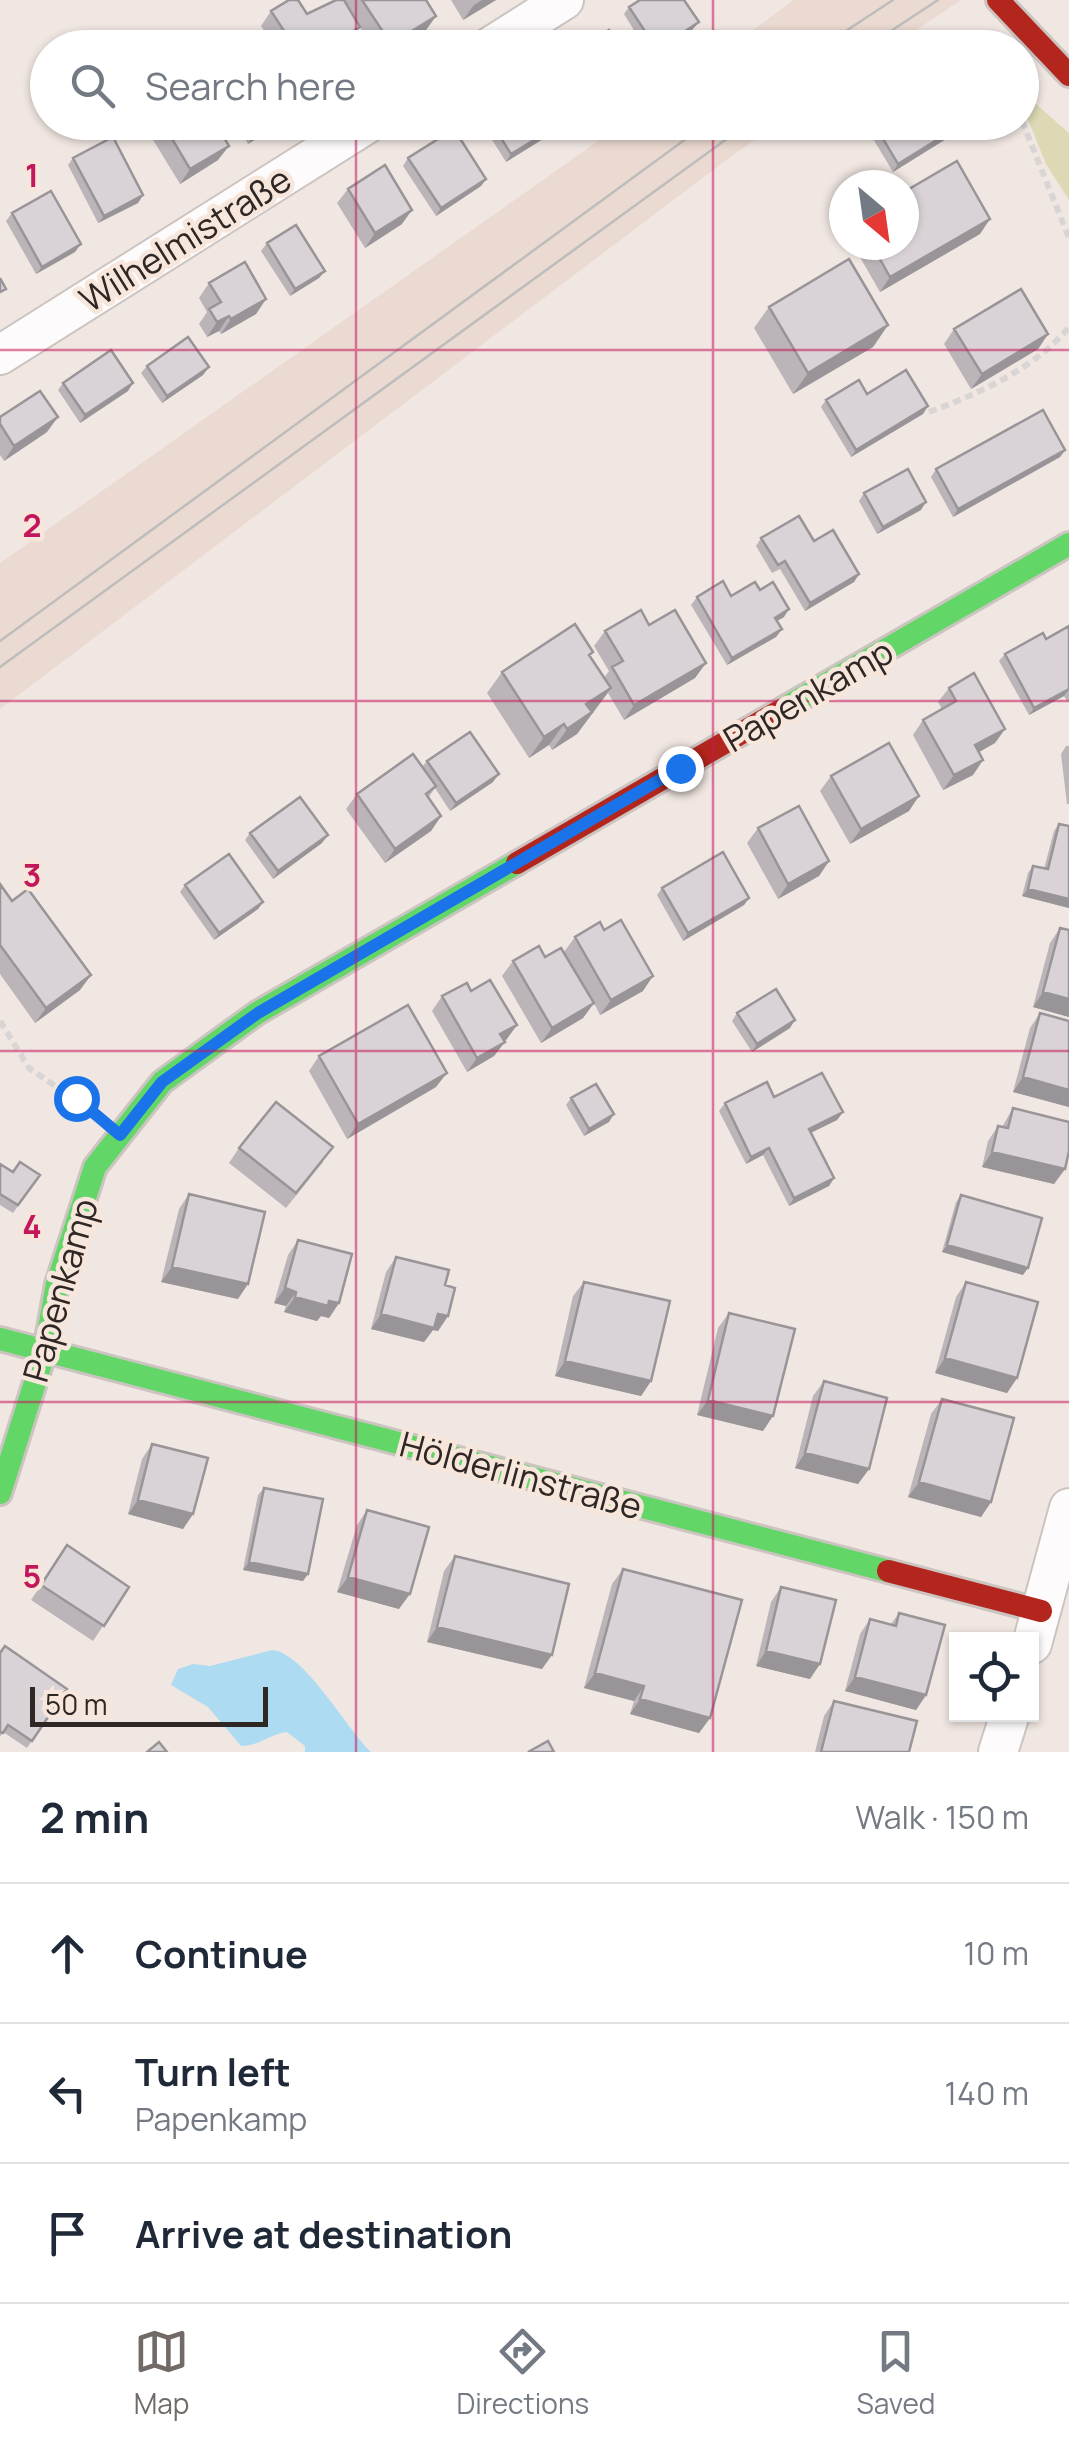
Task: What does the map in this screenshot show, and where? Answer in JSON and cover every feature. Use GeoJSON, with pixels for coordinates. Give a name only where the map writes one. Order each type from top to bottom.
{"type":"FeatureCollection","features":[{"type":"Feature","properties":{"kind":"street"},"geometry":{"type":"LineString","coordinates":[[516,30],[564,0]]}},
{"type":"Feature","properties":{"kind":"street"},"geometry":{"type":"LineString","coordinates":[[998,0],[1026,30]]}},
{"type":"Feature","properties":{"kind":"street"},"geometry":{"type":"LineString","coordinates":[[1039,44],[1069,76]]}},
{"type":"Feature","properties":{"kind":"street","name":"Wilhelmistraße"},"geometry":{"type":"LineString","coordinates":[[0,356],[342,140]]}},
{"type":"Feature","properties":{"kind":"street","name":"Papenkamp"},"geometry":{"type":"LineString","coordinates":[[0,1493],[45,1351],[56,1284],[95,1167],[162,1082],[258,1013],[1069,544]]}},
{"type":"Feature","properties":{"kind":"street","name":"Hölderlinstraße"},"geometry":{"type":"LineString","coordinates":[[0,1339],[1036,1628]]}},
{"type":"Feature","properties":{"kind":"street"},"geometry":{"type":"LineString","coordinates":[[1036,1628],[1069,1508]]}},
{"type":"Feature","properties":{"kind":"street"},"geometry":{"type":"LineString","coordinates":[[998,1752],[1007,1722]]}},
{"type":"Feature","properties":{"kind":"path"},"geometry":{"type":"LineString","coordinates":[[1030,140],[1069,238]]}},
{"type":"Feature","properties":{"kind":"path"},"geometry":{"type":"LineString","coordinates":[[929,412],[969,398],[1053,347],[1069,327]]}},
{"type":"Feature","properties":{"kind":"path"},"geometry":{"type":"LineString","coordinates":[[0,1022],[30,1068],[76,1098],[120,1135]]}},
{"type":"Feature","properties":{"kind":"shaded area"},"geometry":{"type":"Polygon","coordinates":[[[794,0],[961,0],[916,30],[753,30],[794,0]]]}},
{"type":"Feature","properties":{"kind":"shaded area"},"geometry":{"type":"Polygon","coordinates":[[[1039,107],[1069,133],[1069,200],[1036,140],[1039,107]]]}},
{"type":"Feature","properties":{"kind":"shaded area"},"geometry":{"type":"Polygon","coordinates":[[[599,140],[755,140],[0,709],[0,563],[599,140]]]}},
{"type":"Feature","properties":{"kind":"water"},"geometry":{"type":"Polygon","coordinates":[[[272,1650],[285,1654],[311,1677],[371,1752],[305,1752],[305,1746],[287,1732],[241,1746],[208,1707],[171,1685],[178,1669],[193,1664],[210,1666],[272,1650]]]}},
{"type":"Feature","properties":{"kind":"building"},"geometry":{"type":"Polygon","coordinates":[[[289,0],[298,0],[307,14],[344,0],[360,27],[283,30],[271,11],[289,0]]]}},
{"type":"Feature","properties":{"kind":"building"},"geometry":{"type":"Polygon","coordinates":[[[362,0],[426,0],[436,16],[414,30],[382,30],[362,0]]]}},
{"type":"Feature","properties":{"kind":"building"},"geometry":{"type":"Polygon","coordinates":[[[640,0],[684,0],[699,22],[687,30],[644,30],[629,7],[640,0]]]}},
{"type":"Feature","properties":{"kind":"building"},"geometry":{"type":"Polygon","coordinates":[[[115,140],[143,195],[104,216],[73,158],[115,140]]]}},
{"type":"Feature","properties":{"kind":"building"},"geometry":{"type":"Polygon","coordinates":[[[173,140],[226,140],[229,146],[190,169],[173,140]]]}},
{"type":"Feature","properties":{"kind":"building"},"geometry":{"type":"Polygon","coordinates":[[[437,140],[461,140],[486,179],[441,208],[408,158],[437,140]]]}},
{"type":"Feature","properties":{"kind":"building"},"geometry":{"type":"Polygon","coordinates":[[[502,140],[534,140],[511,154],[502,140]]]}},
{"type":"Feature","properties":{"kind":"building"},"geometry":{"type":"Polygon","coordinates":[[[884,140],[937,140],[898,164],[884,140]]]}},
{"type":"Feature","properties":{"kind":"building"},"geometry":{"type":"Polygon","coordinates":[[[957,161],[990,219],[890,277],[880,260],[919,260],[919,183],[957,161]]]}},
{"type":"Feature","properties":{"kind":"building"},"geometry":{"type":"Polygon","coordinates":[[[385,165],[412,210],[375,233],[348,189],[385,165]]]}},
{"type":"Feature","properties":{"kind":"building"},"geometry":{"type":"Polygon","coordinates":[[[51,191],[81,244],[42,267],[12,213],[51,191]]]}},
{"type":"Feature","properties":{"kind":"building"},"geometry":{"type":"Polygon","coordinates":[[[296,225],[325,271],[295,289],[267,243],[296,225]]]}},
{"type":"Feature","properties":{"kind":"building"},"geometry":{"type":"Polygon","coordinates":[[[850,260],[888,325],[808,373],[769,307],[850,260]]]}},
{"type":"Feature","properties":{"kind":"building"},"geometry":{"type":"Polygon","coordinates":[[[245,262],[266,299],[231,319],[229,316],[217,322],[209,309],[221,302],[209,283],[245,262]]]}},
{"type":"Feature","properties":{"kind":"building"},"geometry":{"type":"Polygon","coordinates":[[[1021,289],[1048,334],[982,374],[954,329],[1021,289]]]}},
{"type":"Feature","properties":{"kind":"building"},"geometry":{"type":"Polygon","coordinates":[[[188,337],[209,367],[167,396],[147,366],[188,337]]]}},
{"type":"Feature","properties":{"kind":"building"},"geometry":{"type":"Polygon","coordinates":[[[111,350],[133,383],[85,415],[63,383],[111,350]]]}},
{"type":"Feature","properties":{"kind":"building"},"geometry":{"type":"Polygon","coordinates":[[[906,370],[928,406],[856,450],[826,400],[859,380],[867,394],[906,370]]]}},
{"type":"Feature","properties":{"kind":"building"},"geometry":{"type":"Polygon","coordinates":[[[40,391],[58,417],[14,446],[0,424],[0,417],[40,391]]]}},
{"type":"Feature","properties":{"kind":"building"},"geometry":{"type":"Polygon","coordinates":[[[1043,410],[1065,450],[958,509],[936,469],[1043,410]]]}},
{"type":"Feature","properties":{"kind":"building"},"geometry":{"type":"Polygon","coordinates":[[[908,469],[926,502],[883,527],[864,493],[908,469]]]}},
{"type":"Feature","properties":{"kind":"building"},"geometry":{"type":"Polygon","coordinates":[[[799,516],[814,541],[833,530],[859,574],[810,603],[785,561],[778,565],[761,538],[799,516]]]}},
{"type":"Feature","properties":{"kind":"building"},"geometry":{"type":"Polygon","coordinates":[[[723,581],[731,596],[755,582],[760,590],[773,582],[789,609],[775,618],[782,629],[732,658],[697,597],[723,581]]]}},
{"type":"Feature","properties":{"kind":"building"},"geometry":{"type":"Polygon","coordinates":[[[641,610],[649,625],[675,610],[706,663],[634,705],[612,667],[623,661],[605,631],[641,610]]]}},
{"type":"Feature","properties":{"kind":"building"},"geometry":{"type":"Polygon","coordinates":[[[575,624],[611,688],[586,704],[592,712],[567,729],[564,724],[544,737],[502,672],[575,624]]]}},
{"type":"Feature","properties":{"kind":"building"},"geometry":{"type":"Polygon","coordinates":[[[1069,626],[1069,689],[1034,708],[1005,654],[1043,633],[1046,639],[1069,626]]]}},
{"type":"Feature","properties":{"kind":"building"},"geometry":{"type":"Polygon","coordinates":[[[974,673],[1005,729],[975,745],[983,760],[954,775],[923,720],[956,701],[949,688],[974,673]]]}},
{"type":"Feature","properties":{"kind":"building"},"geometry":{"type":"Polygon","coordinates":[[[470,732],[499,774],[456,803],[427,761],[470,732]]]}},
{"type":"Feature","properties":{"kind":"building"},"geometry":{"type":"Polygon","coordinates":[[[889,743],[919,796],[861,829],[831,776],[889,743]]]}},
{"type":"Feature","properties":{"kind":"building"},"geometry":{"type":"Polygon","coordinates":[[[413,754],[436,786],[426,794],[441,816],[395,849],[357,794],[413,754]]]}},
{"type":"Feature","properties":{"kind":"building"},"geometry":{"type":"Polygon","coordinates":[[[300,797],[328,835],[278,871],[250,833],[300,797]]]}},
{"type":"Feature","properties":{"kind":"building"},"geometry":{"type":"Polygon","coordinates":[[[799,806],[829,861],[788,884],[758,828],[799,806]]]}},
{"type":"Feature","properties":{"kind":"building"},"geometry":{"type":"Polygon","coordinates":[[[1059,824],[1069,826],[1069,899],[1028,889],[1033,866],[1048,869],[1059,824]]]}},
{"type":"Feature","properties":{"kind":"building"},"geometry":{"type":"Polygon","coordinates":[[[723,852],[749,898],[688,933],[662,888],[723,852]]]}},
{"type":"Feature","properties":{"kind":"building"},"geometry":{"type":"Polygon","coordinates":[[[229,854],[263,902],[219,933],[185,885],[229,854]]]}},
{"type":"Feature","properties":{"kind":"building"},"geometry":{"type":"Polygon","coordinates":[[[0,884],[12,901],[28,889],[91,975],[46,1008],[0,945],[0,884]]]}},
{"type":"Feature","properties":{"kind":"building"},"geometry":{"type":"Polygon","coordinates":[[[621,920],[653,976],[611,1000],[575,937],[600,922],[604,930],[621,920]]]}},
{"type":"Feature","properties":{"kind":"building"},"geometry":{"type":"Polygon","coordinates":[[[1060,928],[1069,930],[1069,999],[1043,992],[1060,928]]]}},
{"type":"Feature","properties":{"kind":"building"},"geometry":{"type":"Polygon","coordinates":[[[539,946],[545,957],[561,948],[594,1003],[552,1028],[513,961],[539,946]]]}},
{"type":"Feature","properties":{"kind":"building"},"geometry":{"type":"Polygon","coordinates":[[[490,980],[517,1025],[500,1034],[505,1042],[477,1058],[442,996],[467,983],[471,991],[490,980]]]}},
{"type":"Feature","properties":{"kind":"building"},"geometry":{"type":"Polygon","coordinates":[[[776,989],[795,1020],[757,1044],[737,1013],[776,989]]]}},
{"type":"Feature","properties":{"kind":"building"},"geometry":{"type":"Polygon","coordinates":[[[408,1005],[447,1073],[358,1124],[319,1056],[408,1005]]]}},
{"type":"Feature","properties":{"kind":"building"},"geometry":{"type":"Polygon","coordinates":[[[1040,1013],[1069,1021],[1069,1090],[1023,1077],[1040,1013]]]}},
{"type":"Feature","properties":{"kind":"building"},"geometry":{"type":"Polygon","coordinates":[[[822,1073],[843,1112],[809,1129],[834,1178],[794,1198],[769,1148],[751,1157],[725,1103],[767,1082],[774,1097],[822,1073]]]}},
{"type":"Feature","properties":{"kind":"building"},"geometry":{"type":"Polygon","coordinates":[[[596,1084],[614,1114],[589,1129],[571,1098],[596,1084]]]}},
{"type":"Feature","properties":{"kind":"building"},"geometry":{"type":"Polygon","coordinates":[[[276,1102],[333,1147],[296,1193],[239,1148],[276,1102]]]}},
{"type":"Feature","properties":{"kind":"building"},"geometry":{"type":"Polygon","coordinates":[[[1013,1108],[1069,1122],[1065,1169],[992,1152],[998,1126],[1008,1128],[1013,1108]]]}},
{"type":"Feature","properties":{"kind":"building"},"geometry":{"type":"Polygon","coordinates":[[[20,1162],[40,1175],[18,1205],[0,1194],[0,1164],[13,1172],[20,1162]]]}},
{"type":"Feature","properties":{"kind":"building"},"geometry":{"type":"Polygon","coordinates":[[[189,1194],[265,1212],[248,1284],[172,1267],[189,1194]]]}},
{"type":"Feature","properties":{"kind":"building"},"geometry":{"type":"Polygon","coordinates":[[[961,1195],[1042,1218],[1028,1268],[947,1245],[961,1195]]]}},
{"type":"Feature","properties":{"kind":"building"},"geometry":{"type":"Polygon","coordinates":[[[298,1240],[352,1254],[339,1303],[329,1301],[328,1306],[295,1297],[296,1292],[285,1288],[298,1240]]]}},
{"type":"Feature","properties":{"kind":"building"},"geometry":{"type":"Polygon","coordinates":[[[396,1257],[449,1270],[445,1285],[455,1288],[448,1316],[438,1314],[434,1328],[381,1314],[396,1257]]]}},
{"type":"Feature","properties":{"kind":"building"},"geometry":{"type":"Polygon","coordinates":[[[584,1282],[670,1301],[651,1381],[565,1361],[584,1282]]]}},
{"type":"Feature","properties":{"kind":"building"},"geometry":{"type":"Polygon","coordinates":[[[966,1282],[1038,1302],[1017,1378],[945,1358],[966,1282]]]}},
{"type":"Feature","properties":{"kind":"building"},"geometry":{"type":"Polygon","coordinates":[[[729,1313],[795,1329],[773,1416],[708,1400],[729,1313]]]}},
{"type":"Feature","properties":{"kind":"building"},"geometry":{"type":"Polygon","coordinates":[[[824,1381],[887,1398],[869,1469],[805,1453],[824,1381]]]}},
{"type":"Feature","properties":{"kind":"building"},"geometry":{"type":"Polygon","coordinates":[[[942,1399],[1014,1418],[991,1502],[919,1482],[942,1399]]]}},
{"type":"Feature","properties":{"kind":"building"},"geometry":{"type":"Polygon","coordinates":[[[152,1444],[208,1458],[193,1514],[138,1500],[152,1444]]]}},
{"type":"Feature","properties":{"kind":"building"},"geometry":{"type":"Polygon","coordinates":[[[264,1488],[323,1499],[308,1574],[249,1562],[264,1488]]]}},
{"type":"Feature","properties":{"kind":"building"},"geometry":{"type":"Polygon","coordinates":[[[367,1510],[429,1527],[410,1594],[348,1577],[367,1510]]]}},
{"type":"Feature","properties":{"kind":"building"},"geometry":{"type":"Polygon","coordinates":[[[67,1545],[129,1587],[104,1626],[41,1585],[67,1545]]]}},
{"type":"Feature","properties":{"kind":"building"},"geometry":{"type":"Polygon","coordinates":[[[455,1556],[569,1584],[552,1655],[437,1627],[455,1556]]]}},
{"type":"Feature","properties":{"kind":"building"},"geometry":{"type":"Polygon","coordinates":[[[623,1569],[742,1600],[710,1718],[640,1699],[644,1686],[595,1673],[623,1569]]]}},
{"type":"Feature","properties":{"kind":"building"},"geometry":{"type":"Polygon","coordinates":[[[781,1587],[836,1600],[820,1664],[766,1651],[781,1587]]]}},
{"type":"Feature","properties":{"kind":"building"},"geometry":{"type":"Polygon","coordinates":[[[899,1613],[945,1625],[926,1695],[855,1677],[870,1619],[896,1626],[899,1613]]]}},
{"type":"Feature","properties":{"kind":"building"},"geometry":{"type":"Polygon","coordinates":[[[5,1646],[67,1689],[32,1741],[8,1725],[0,1732],[0,1653],[5,1646]]]}},
{"type":"Feature","properties":{"kind":"building"},"geometry":{"type":"Polygon","coordinates":[[[834,1701],[917,1721],[909,1752],[821,1752],[834,1701]]]}},
{"type":"Feature","properties":{"kind":"building"},"geometry":{"type":"Polygon","coordinates":[[[548,1741],[554,1752],[528,1752],[548,1741]]]}},
{"type":"Feature","properties":{"kind":"building"},"geometry":{"type":"Polygon","coordinates":[[[159,1742],[167,1752],[147,1752],[159,1742]]]}},
{"type":"Feature","properties":{"kind":"tram line"},"geometry":{"type":"LineString","coordinates":[[847,30],[893,0]]}},
{"type":"Feature","properties":{"kind":"tram line"},"geometry":{"type":"LineString","coordinates":[[892,30],[938,0]]}},
{"type":"Feature","properties":{"kind":"tram line"},"geometry":{"type":"LineString","coordinates":[[0,641],[684,140]]}},
{"type":"Feature","properties":{"kind":"tram line"},"geometry":{"type":"LineString","coordinates":[[0,667],[725,140]]}},
{"type":"Feature","properties":{"kind":"traffic: fast"},"geometry":{"type":"LineString","coordinates":[[783,709],[1069,544]]}},
{"type":"Feature","properties":{"kind":"traffic: fast"},"geometry":{"type":"LineString","coordinates":[[0,1493],[45,1351],[57,1284],[95,1167],[162,1082],[257,1013],[517,863]]}},
{"type":"Feature","properties":{"kind":"traffic: fast"},"geometry":{"type":"LineString","coordinates":[[0,1339],[888,1571]]}},
{"type":"Feature","properties":{"kind":"traffic: jam"},"geometry":{"type":"LineString","coordinates":[[998,0],[1026,30]]}},
{"type":"Feature","properties":{"kind":"traffic: jam"},"geometry":{"type":"LineString","coordinates":[[1039,43],[1069,75]]}},
{"type":"Feature","properties":{"kind":"traffic: jam"},"geometry":{"type":"LineString","coordinates":[[517,863],[783,709]]}},
{"type":"Feature","properties":{"kind":"traffic: jam"},"geometry":{"type":"LineString","coordinates":[[888,1571],[1041,1611]]}},
{"type":"Feature","properties":{"kind":"route"},"geometry":{"type":"LineString","coordinates":[[76,1098],[120,1135],[162,1082],[258,1013],[680,768]]}}]}
